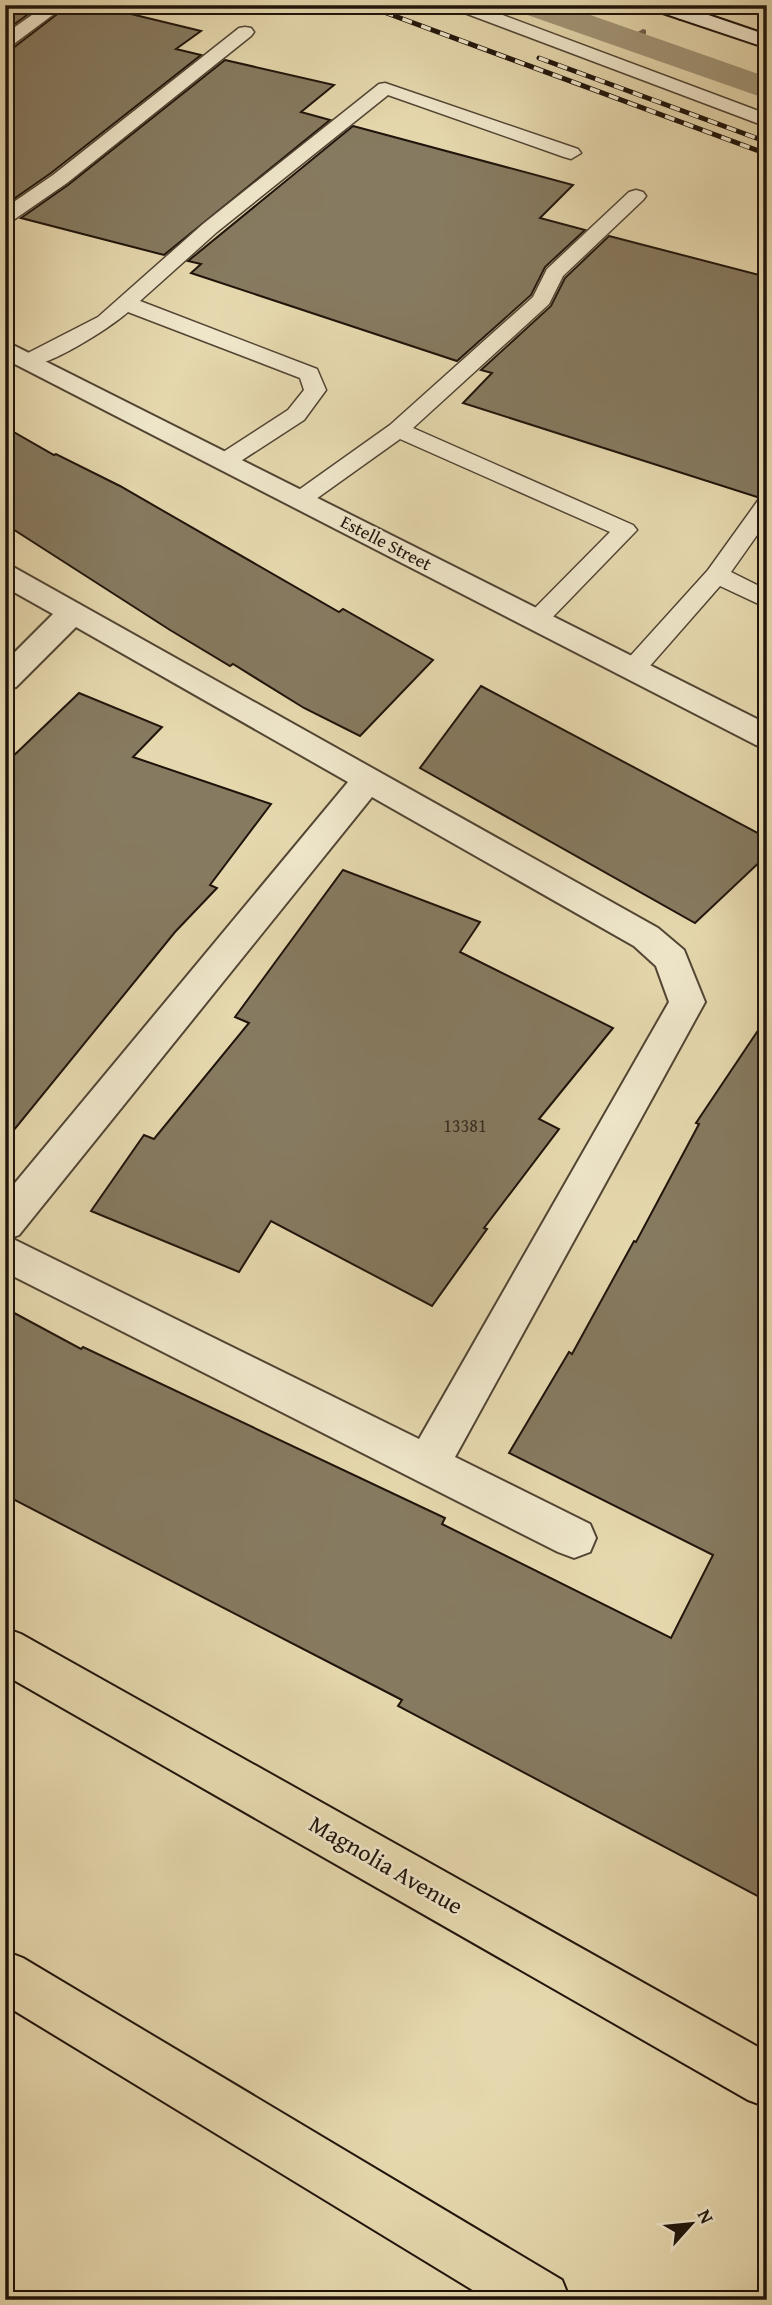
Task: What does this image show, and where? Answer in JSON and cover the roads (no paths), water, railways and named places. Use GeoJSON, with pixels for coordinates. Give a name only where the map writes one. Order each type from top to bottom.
{"type":"FeatureCollection","features":[{"type":"Feature","properties":{"kind":"main road","name":"Magnolia Avenue"},"geometry":{"type":"LineString","coordinates":[[5,1650],[767,2081]]}},
{"type":"Feature","properties":{"kind":"main road"},"geometry":{"type":"LineString","coordinates":[[5,1976],[542,2300]]}},
{"type":"Feature","properties":{"kind":"street"},"geometry":{"type":"LineString","coordinates":[[658,5],[696,10],[767,43]]}},
{"type":"Feature","properties":{"kind":"street","name":"Estelle Street"},"geometry":{"type":"LineString","coordinates":[[14,356],[767,737]]}},
{"type":"Feature","properties":{"kind":"street"},"geometry":{"type":"LineString","coordinates":[[5,575],[646,937],[671,959],[687,1002],[428,1464]]}},
{"type":"Feature","properties":{"kind":"street"},"geometry":{"type":"LineString","coordinates":[[5,680],[71,614]]}},
{"type":"Feature","properties":{"kind":"street"},"geometry":{"type":"LineString","coordinates":[[5,1224],[368,781]]}},
{"type":"Feature","properties":{"kind":"street"},"geometry":{"type":"LineString","coordinates":[[5,1253],[574,1538]]}},
{"type":"Feature","properties":{"kind":"lane"},"geometry":{"type":"LineString","coordinates":[[5,42],[58,5]]}},
{"type":"Feature","properties":{"kind":"lane"},"geometry":{"type":"LineString","coordinates":[[460,5],[767,121]]}},
{"type":"Feature","properties":{"kind":"lane"},"geometry":{"type":"LineString","coordinates":[[5,217],[60,179],[245,32]]}},
{"type":"Feature","properties":{"kind":"lane"},"geometry":{"type":"LineString","coordinates":[[14,356],[105,321],[210,228],[385,89],[571,153]]}},
{"type":"Feature","properties":{"kind":"lane"},"geometry":{"type":"LineString","coordinates":[[301,499],[398,430],[542,300],[554,272],[636,196]]}},
{"type":"Feature","properties":{"kind":"lane"},"geometry":{"type":"LineString","coordinates":[[125,303],[309,374],[315,390],[296,415],[225,461]]}},
{"type":"Feature","properties":{"kind":"lane"},"geometry":{"type":"LineString","coordinates":[[398,430],[625,530],[536,619]]}},
{"type":"Feature","properties":{"kind":"lane"},"geometry":{"type":"LineString","coordinates":[[633,669],[717,575],[767,504]]}},
{"type":"Feature","properties":{"kind":"lane"},"geometry":{"type":"LineString","coordinates":[[717,575],[767,600]]}},
{"type":"Feature","properties":{"kind":"waterway"},"geometry":{"type":"LineString","coordinates":[[530,5],[767,89]]}},
{"type":"Feature","properties":{"kind":"waterway"},"geometry":{"type":"LineString","coordinates":[[628,40],[643,32]]}},
{"type":"Feature","properties":{"kind":"railway"},"geometry":{"type":"LineString","coordinates":[[365,5],[767,154]]}},
{"type":"Feature","properties":{"kind":"railway"},"geometry":{"type":"LineString","coordinates":[[539,58],[767,142]]}}]}
